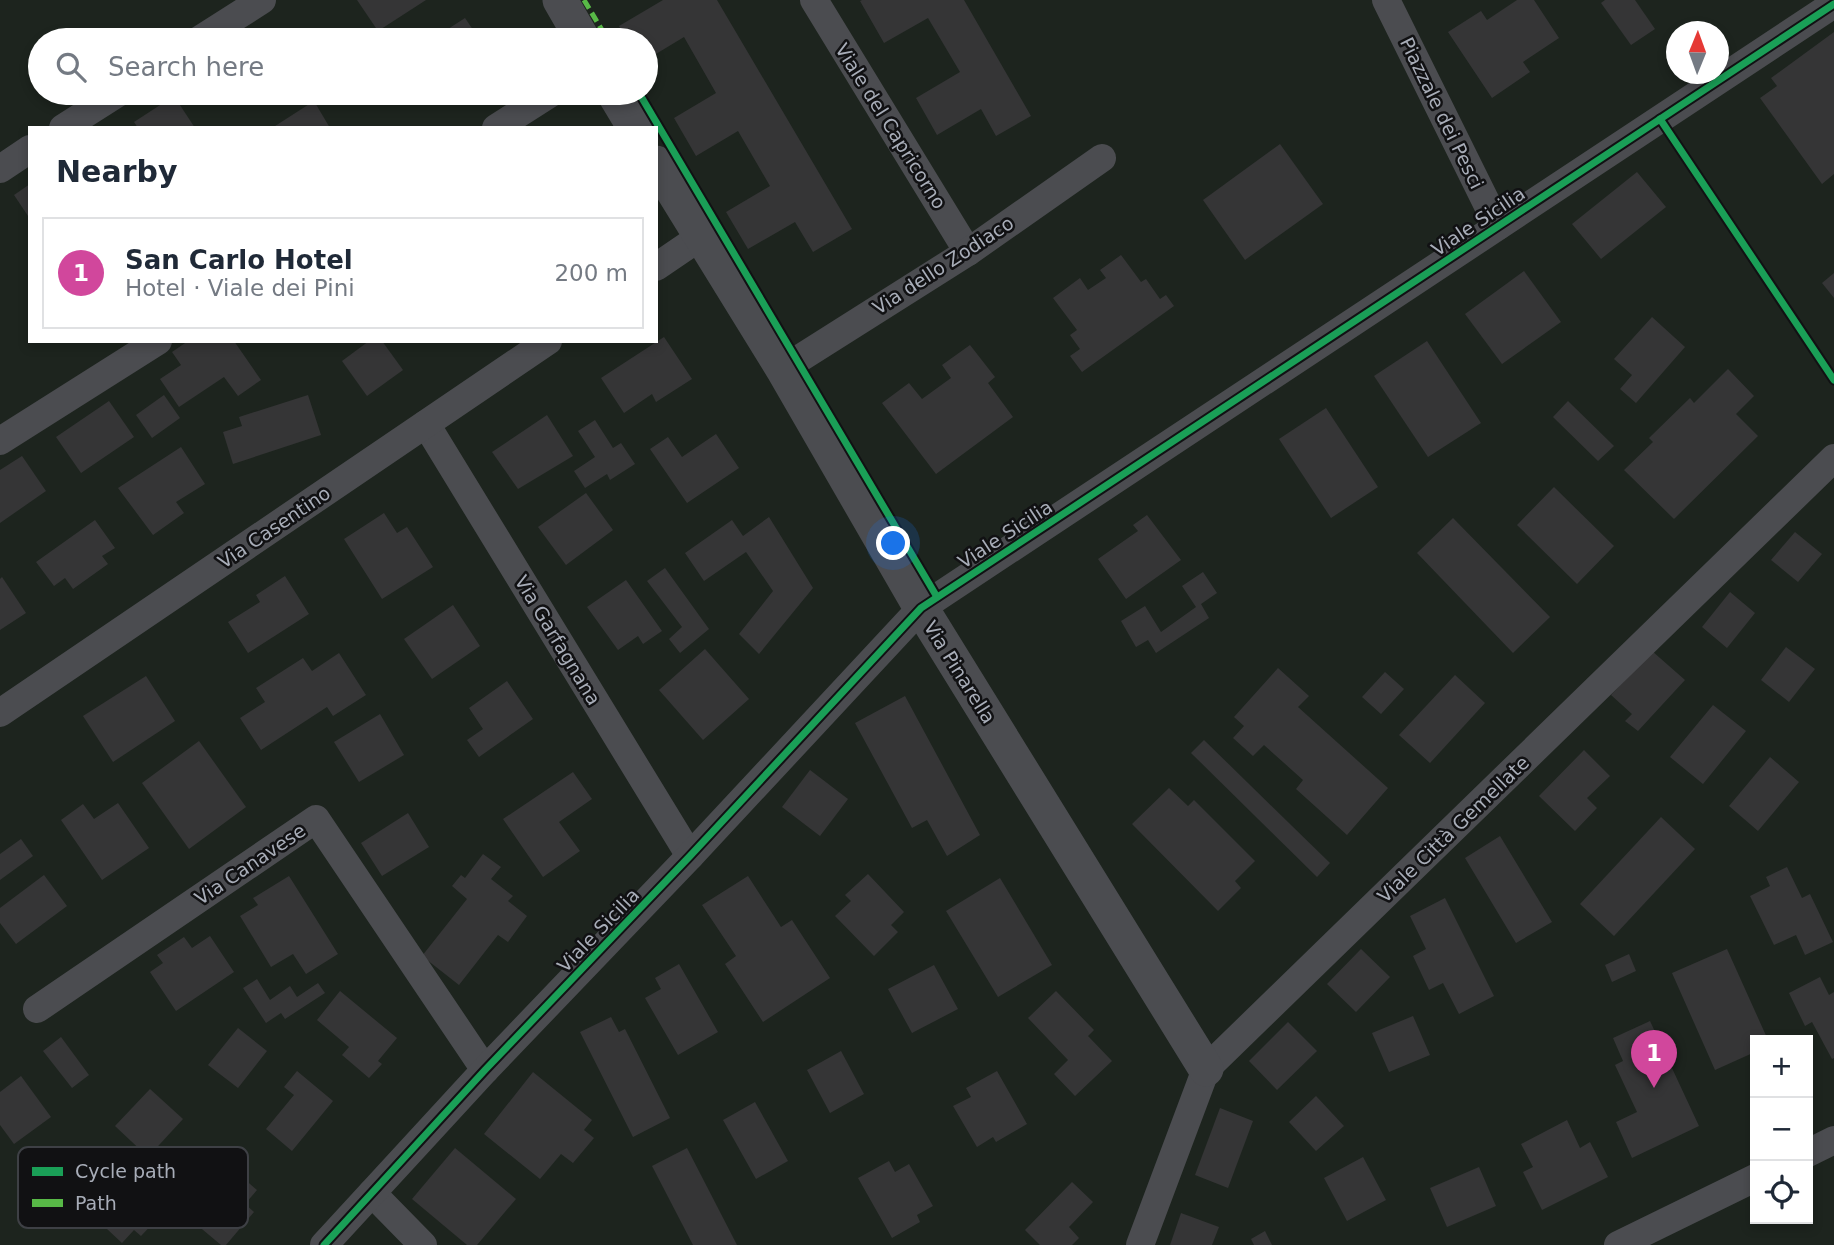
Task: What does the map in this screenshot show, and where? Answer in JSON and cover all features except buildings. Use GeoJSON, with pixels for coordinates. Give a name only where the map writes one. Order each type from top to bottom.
{"type":"FeatureCollection","features":[{"type":"Feature","properties":{"kind":"street"},"geometry":{"type":"LineString","coordinates":[[218,28],[262,0]]}},
{"type":"Feature","properties":{"kind":"street"},"geometry":{"type":"LineString","coordinates":[[560,0],[576,28]]}},
{"type":"Feature","properties":{"kind":"street","name":"Viale del Capricorno"},"geometry":{"type":"LineString","coordinates":[[814,0],[968,251]]}},
{"type":"Feature","properties":{"kind":"street","name":"Piazzale dei Pesci"},"geometry":{"type":"LineString","coordinates":[[1386,0],[1498,226]]}},
{"type":"Feature","properties":{"kind":"street","name":"Viale Sicilia"},"geometry":{"type":"LineString","coordinates":[[324,1245],[485,1070],[690,856],[921,608],[1834,4]]}},
{"type":"Feature","properties":{"kind":"street"},"geometry":{"type":"LineString","coordinates":[[66,126],[99,105]]}},
{"type":"Feature","properties":{"kind":"street"},"geometry":{"type":"LineString","coordinates":[[499,126],[532,105]]}},
{"type":"Feature","properties":{"kind":"street"},"geometry":{"type":"LineString","coordinates":[[621,105],[634,126]]}},
{"type":"Feature","properties":{"kind":"street"},"geometry":{"type":"LineString","coordinates":[[0,169],[28,150]]}},
{"type":"Feature","properties":{"kind":"street","name":"Via dello Zodiaco"},"geometry":{"type":"LineString","coordinates":[[783,369],[968,251],[1102,158]]}},
{"type":"Feature","properties":{"kind":"street","name":"Via Pinarella"},"geometry":{"type":"LineString","coordinates":[[658,166],[783,369],[921,608],[1206,1069]]}},
{"type":"Feature","properties":{"kind":"street"},"geometry":{"type":"LineString","coordinates":[[658,266],[700,237]]}},
{"type":"Feature","properties":{"kind":"street"},"geometry":{"type":"LineString","coordinates":[[0,441],[155,343]]}},
{"type":"Feature","properties":{"kind":"street","name":"Via Casentino"},"geometry":{"type":"LineString","coordinates":[[0,713],[545,343]]}},
{"type":"Feature","properties":{"kind":"street","name":"Via Garfagnana"},"geometry":{"type":"LineString","coordinates":[[426,424],[690,856]]}},
{"type":"Feature","properties":{"kind":"street","name":"Viale Città Gemellate"},"geometry":{"type":"LineString","coordinates":[[1140,1245],[1206,1069],[1829,472]]}},
{"type":"Feature","properties":{"kind":"street","name":"Via Canavese"},"geometry":{"type":"LineString","coordinates":[[37,1009],[316,819],[485,1070]]}},
{"type":"Feature","properties":{"kind":"street"},"geometry":{"type":"LineString","coordinates":[[1813,1150],[1834,1140]]}},
{"type":"Feature","properties":{"kind":"street"},"geometry":{"type":"LineString","coordinates":[[1618,1245],[1750,1180]]}},
{"type":"Feature","properties":{"kind":"street"},"geometry":{"type":"LineString","coordinates":[[372,1194],[423,1245]]}},
{"type":"Feature","properties":{"kind":"shaded area"},"geometry":{"type":"Polygon","coordinates":[[[0,0],[1834,0],[1834,1245],[0,1245],[0,0]]]}},
{"type":"Feature","properties":{"kind":"marked path"},"geometry":{"type":"LineString","coordinates":[[584,0],[601,28]]}},
{"type":"Feature","properties":{"kind":"cycle path"},"geometry":{"type":"LineString","coordinates":[[324,1245],[485,1070],[690,856],[921,608],[1834,4]]}},
{"type":"Feature","properties":{"kind":"cycle path"},"geometry":{"type":"LineString","coordinates":[[646,105],[937,597]]}},
{"type":"Feature","properties":{"kind":"cycle path"},"geometry":{"type":"LineString","coordinates":[[1660,119],[1834,380]]}},
{"type":"Feature","properties":{"kind":"place","name":"San Carlo Hotel"},"geometry":{"type":"Point","coordinates":[1654,1088]}}]}
